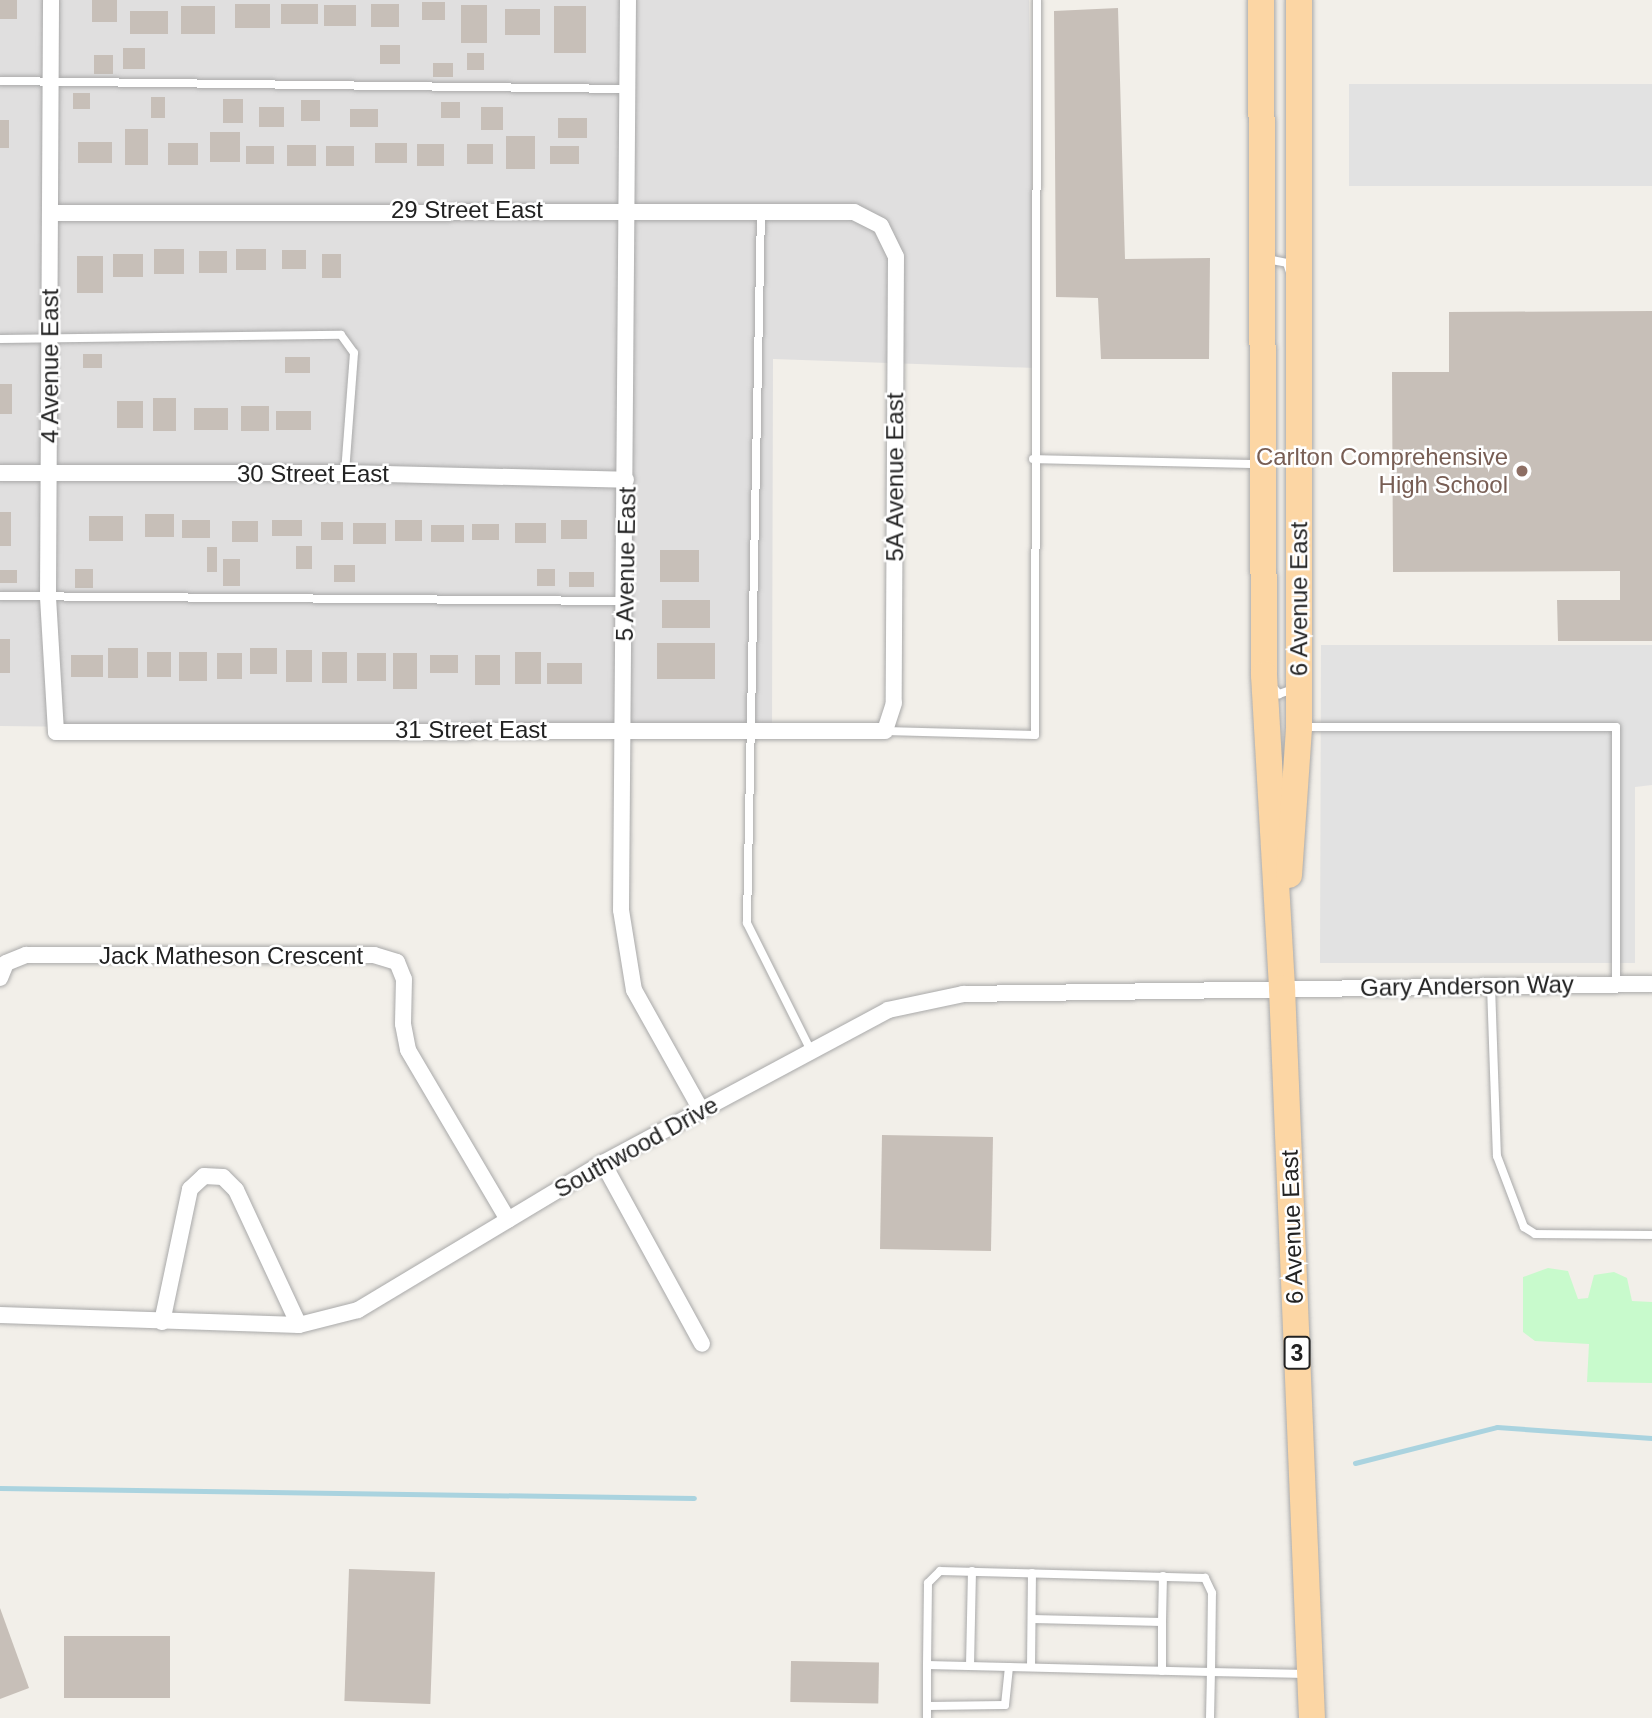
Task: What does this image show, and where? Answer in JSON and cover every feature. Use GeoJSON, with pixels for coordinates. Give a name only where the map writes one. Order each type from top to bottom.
{"type":"FeatureCollection","features":[{"type":"Feature","properties":{"kind":"main road","name":"6 Avenue East"},"geometry":{"type":"LineString","coordinates":[[1261,0],[1264,675],[1282,988],[1312,1718]]}},
{"type":"Feature","properties":{"kind":"main road","name":"6 Avenue East"},"geometry":{"type":"LineString","coordinates":[[1282,988],[1299,727],[1299,0]]}},
{"type":"Feature","properties":{"kind":"street","name":"4 Avenue East"},"geometry":{"type":"LineString","coordinates":[[51,0],[48,597],[56,732]]}},
{"type":"Feature","properties":{"kind":"street","name":"5 Avenue East"},"geometry":{"type":"LineString","coordinates":[[628,0],[621,910],[634,990],[701,1110]]}},
{"type":"Feature","properties":{"kind":"street","name":"29 Street East"},"geometry":{"type":"LineString","coordinates":[[50,212],[626,209],[854,212],[881,226]]}},
{"type":"Feature","properties":{"kind":"street","name":"5A Avenue East"},"geometry":{"type":"LineString","coordinates":[[881,226],[897,257],[894,702],[885,731]]}},
{"type":"Feature","properties":{"kind":"street","name":"30 Street East"},"geometry":{"type":"LineString","coordinates":[[0,473],[345,473],[626,480]]}},
{"type":"Feature","properties":{"kind":"street","name":"31 Street East"},"geometry":{"type":"LineString","coordinates":[[56,732],[624,729],[885,731]]}},
{"type":"Feature","properties":{"kind":"street","name":"Jack Matheson Crescent"},"geometry":{"type":"LineString","coordinates":[[0,978],[6,963],[26,956],[374,956],[397,962],[404,979],[402,1024],[408,1050],[508,1220]]}},
{"type":"Feature","properties":{"kind":"street","name":"Gary Anderson Way"},"geometry":{"type":"LineString","coordinates":[[1282,988],[1652,984]]}},
{"type":"Feature","properties":{"kind":"street","name":"Southwood Drive"},"geometry":{"type":"LineString","coordinates":[[0,1315],[299,1325],[358,1310],[603,1163],[888,1010],[963,994],[1282,988]]}},
{"type":"Feature","properties":{"kind":"street"},"geometry":{"type":"LineString","coordinates":[[603,1163],[702,1344]]}},
{"type":"Feature","properties":{"kind":"street"},"geometry":{"type":"LineString","coordinates":[[162,1322],[190,1189],[204,1176],[223,1177],[236,1190],[299,1325]]}},
{"type":"Feature","properties":{"kind":"lane"},"geometry":{"type":"LineString","coordinates":[[885,731],[1035,735],[1033,458],[1037,0]]}},
{"type":"Feature","properties":{"kind":"lane"},"geometry":{"type":"LineString","coordinates":[[0,81],[627,89]]}},
{"type":"Feature","properties":{"kind":"lane"},"geometry":{"type":"LineString","coordinates":[[761,211],[747,923],[811,1051]]}},
{"type":"Feature","properties":{"kind":"lane"},"geometry":{"type":"LineString","coordinates":[[1262,288],[1272,260],[1287,263],[1300,298]]}},
{"type":"Feature","properties":{"kind":"lane"},"geometry":{"type":"LineString","coordinates":[[0,339],[341,335],[354,353],[345,473]]}},
{"type":"Feature","properties":{"kind":"lane"},"geometry":{"type":"LineString","coordinates":[[1033,458],[1261,464]]}},
{"type":"Feature","properties":{"kind":"lane"},"geometry":{"type":"LineString","coordinates":[[0,596],[625,601]]}},
{"type":"Feature","properties":{"kind":"lane"},"geometry":{"type":"LineString","coordinates":[[1264,675],[1279,694],[1299,687]]}},
{"type":"Feature","properties":{"kind":"lane"},"geometry":{"type":"LineString","coordinates":[[1299,727],[1616,727],[1616,985]]}},
{"type":"Feature","properties":{"kind":"lane"},"geometry":{"type":"LineString","coordinates":[[1491,986],[1497,1156],[1524,1227],[1535,1234],[1652,1236]]}},
{"type":"Feature","properties":{"kind":"lane"},"geometry":{"type":"LineString","coordinates":[[927,1718],[928,1583],[940,1571],[972,1571],[1197,1577],[1211,1583],[1210,1718]]}},
{"type":"Feature","properties":{"kind":"lane"},"geometry":{"type":"LineString","coordinates":[[970,1666],[972,1571]]}},
{"type":"Feature","properties":{"kind":"lane"},"geometry":{"type":"LineString","coordinates":[[1031,1667],[1032,1573]]}},
{"type":"Feature","properties":{"kind":"lane"},"geometry":{"type":"LineString","coordinates":[[1162,1671],[1163,1576]]}},
{"type":"Feature","properties":{"kind":"lane"},"geometry":{"type":"LineString","coordinates":[[1032,1619],[1162,1622]]}},
{"type":"Feature","properties":{"kind":"lane"},"geometry":{"type":"LineString","coordinates":[[927,1665],[1310,1674]]}},
{"type":"Feature","properties":{"kind":"lane"},"geometry":{"type":"LineString","coordinates":[[927,1706],[1006,1705],[1009,1667]]}},
{"type":"Feature","properties":{"kind":"shaded area"},"geometry":{"type":"Polygon","coordinates":[[[0,0],[1029,0],[1035,368],[773,359],[772,735],[0,726],[0,0]]]}},
{"type":"Feature","properties":{"kind":"shaded area"},"geometry":{"type":"Polygon","coordinates":[[[1349,84],[1652,84],[1652,186],[1349,186],[1349,84]]]}},
{"type":"Feature","properties":{"kind":"shaded area"},"geometry":{"type":"Polygon","coordinates":[[[1321,645],[1652,645],[1652,785],[1635,787],[1635,963],[1320,963],[1321,645]]]}},
{"type":"Feature","properties":{"kind":"green space"},"geometry":{"type":"Polygon","coordinates":[[[1548,1268],[1568,1271],[1578,1299],[1588,1298],[1594,1275],[1614,1272],[1627,1278],[1632,1301],[1652,1302],[1652,1383],[1587,1382],[1589,1344],[1535,1341],[1523,1332],[1523,1277],[1548,1268]]]}},
{"type":"Feature","properties":{"kind":"building"},"geometry":{"type":"Polygon","coordinates":[[[0,0],[17,0],[17,19],[0,19],[0,0]]]}},
{"type":"Feature","properties":{"kind":"building"},"geometry":{"type":"Polygon","coordinates":[[[92,0],[117,0],[117,22],[92,22],[92,0]]]}},
{"type":"Feature","properties":{"kind":"building"},"geometry":{"type":"Polygon","coordinates":[[[422,2],[445,2],[445,20],[422,20],[422,2]]]}},
{"type":"Feature","properties":{"kind":"building"},"geometry":{"type":"Polygon","coordinates":[[[235,4],[270,4],[270,28],[235,28],[235,4]]]}},
{"type":"Feature","properties":{"kind":"building"},"geometry":{"type":"Polygon","coordinates":[[[281,4],[318,4],[318,24],[281,24],[281,4]]]}},
{"type":"Feature","properties":{"kind":"building"},"geometry":{"type":"Polygon","coordinates":[[[371,4],[399,4],[399,27],[371,27],[371,4]]]}},
{"type":"Feature","properties":{"kind":"building"},"geometry":{"type":"Polygon","coordinates":[[[324,5],[356,5],[356,26],[324,26],[324,5]]]}},
{"type":"Feature","properties":{"kind":"building"},"geometry":{"type":"Polygon","coordinates":[[[461,5],[487,5],[487,43],[461,43],[461,5]]]}},
{"type":"Feature","properties":{"kind":"building"},"geometry":{"type":"Polygon","coordinates":[[[181,6],[215,6],[215,34],[181,34],[181,6]]]}},
{"type":"Feature","properties":{"kind":"building"},"geometry":{"type":"Polygon","coordinates":[[[554,6],[586,6],[586,53],[554,53],[554,6]]]}},
{"type":"Feature","properties":{"kind":"building"},"geometry":{"type":"Polygon","coordinates":[[[1118,8],[1125,259],[1210,258],[1209,359],[1101,359],[1098,298],[1056,297],[1054,11],[1118,8]]]}},
{"type":"Feature","properties":{"kind":"building"},"geometry":{"type":"Polygon","coordinates":[[[505,9],[540,9],[540,35],[505,35],[505,9]]]}},
{"type":"Feature","properties":{"kind":"building"},"geometry":{"type":"Polygon","coordinates":[[[130,11],[168,11],[168,34],[130,34],[130,11]]]}},
{"type":"Feature","properties":{"kind":"building"},"geometry":{"type":"Polygon","coordinates":[[[380,45],[400,45],[400,64],[380,64],[380,45]]]}},
{"type":"Feature","properties":{"kind":"building"},"geometry":{"type":"Polygon","coordinates":[[[123,48],[145,48],[145,69],[123,69],[123,48]]]}},
{"type":"Feature","properties":{"kind":"building"},"geometry":{"type":"Polygon","coordinates":[[[467,53],[484,53],[484,70],[467,70],[467,53]]]}},
{"type":"Feature","properties":{"kind":"building"},"geometry":{"type":"Polygon","coordinates":[[[94,55],[113,55],[113,74],[94,74],[94,55]]]}},
{"type":"Feature","properties":{"kind":"building"},"geometry":{"type":"Polygon","coordinates":[[[433,63],[453,63],[453,77],[433,77],[433,63]]]}},
{"type":"Feature","properties":{"kind":"building"},"geometry":{"type":"Polygon","coordinates":[[[73,93],[90,93],[90,109],[73,109],[73,93]]]}},
{"type":"Feature","properties":{"kind":"building"},"geometry":{"type":"Polygon","coordinates":[[[151,97],[165,97],[165,118],[151,118],[151,97]]]}},
{"type":"Feature","properties":{"kind":"building"},"geometry":{"type":"Polygon","coordinates":[[[223,99],[243,99],[243,123],[223,123],[223,99]]]}},
{"type":"Feature","properties":{"kind":"building"},"geometry":{"type":"Polygon","coordinates":[[[301,100],[320,100],[320,121],[301,121],[301,100]]]}},
{"type":"Feature","properties":{"kind":"building"},"geometry":{"type":"Polygon","coordinates":[[[441,102],[460,102],[460,118],[441,118],[441,102]]]}},
{"type":"Feature","properties":{"kind":"building"},"geometry":{"type":"Polygon","coordinates":[[[259,107],[284,107],[284,127],[259,127],[259,107]]]}},
{"type":"Feature","properties":{"kind":"building"},"geometry":{"type":"Polygon","coordinates":[[[481,107],[503,107],[503,130],[481,130],[481,107]]]}},
{"type":"Feature","properties":{"kind":"building"},"geometry":{"type":"Polygon","coordinates":[[[350,109],[378,109],[378,127],[350,127],[350,109]]]}},
{"type":"Feature","properties":{"kind":"building"},"geometry":{"type":"Polygon","coordinates":[[[558,118],[587,118],[587,138],[558,138],[558,118]]]}},
{"type":"Feature","properties":{"kind":"building"},"geometry":{"type":"Polygon","coordinates":[[[0,120],[9,120],[9,148],[0,148],[0,120]]]}},
{"type":"Feature","properties":{"kind":"building"},"geometry":{"type":"Polygon","coordinates":[[[125,129],[148,129],[148,165],[125,165],[125,129]]]}},
{"type":"Feature","properties":{"kind":"building"},"geometry":{"type":"Polygon","coordinates":[[[210,132],[240,132],[240,162],[210,162],[210,132]]]}},
{"type":"Feature","properties":{"kind":"building"},"geometry":{"type":"Polygon","coordinates":[[[506,136],[535,136],[535,169],[506,169],[506,136]]]}},
{"type":"Feature","properties":{"kind":"building"},"geometry":{"type":"Polygon","coordinates":[[[78,142],[112,142],[112,163],[78,163],[78,142]]]}},
{"type":"Feature","properties":{"kind":"building"},"geometry":{"type":"Polygon","coordinates":[[[168,143],[198,143],[198,165],[168,165],[168,143]]]}},
{"type":"Feature","properties":{"kind":"building"},"geometry":{"type":"Polygon","coordinates":[[[375,143],[407,143],[407,163],[375,163],[375,143]]]}},
{"type":"Feature","properties":{"kind":"building"},"geometry":{"type":"Polygon","coordinates":[[[417,144],[444,144],[444,166],[417,166],[417,144]]]}},
{"type":"Feature","properties":{"kind":"building"},"geometry":{"type":"Polygon","coordinates":[[[467,144],[493,144],[493,164],[467,164],[467,144]]]}},
{"type":"Feature","properties":{"kind":"building"},"geometry":{"type":"Polygon","coordinates":[[[287,145],[316,145],[316,166],[287,166],[287,145]]]}},
{"type":"Feature","properties":{"kind":"building"},"geometry":{"type":"Polygon","coordinates":[[[246,146],[274,146],[274,164],[246,164],[246,146]]]}},
{"type":"Feature","properties":{"kind":"building"},"geometry":{"type":"Polygon","coordinates":[[[326,146],[354,146],[354,166],[326,166],[326,146]]]}},
{"type":"Feature","properties":{"kind":"building"},"geometry":{"type":"Polygon","coordinates":[[[550,146],[579,146],[579,164],[550,164],[550,146]]]}},
{"type":"Feature","properties":{"kind":"building"},"geometry":{"type":"Polygon","coordinates":[[[154,249],[184,249],[184,274],[154,274],[154,249]]]}},
{"type":"Feature","properties":{"kind":"building"},"geometry":{"type":"Polygon","coordinates":[[[236,249],[266,249],[266,270],[236,270],[236,249]]]}},
{"type":"Feature","properties":{"kind":"building"},"geometry":{"type":"Polygon","coordinates":[[[282,250],[306,250],[306,269],[282,269],[282,250]]]}},
{"type":"Feature","properties":{"kind":"building"},"geometry":{"type":"Polygon","coordinates":[[[199,251],[227,251],[227,273],[199,273],[199,251]]]}},
{"type":"Feature","properties":{"kind":"building"},"geometry":{"type":"Polygon","coordinates":[[[113,254],[143,254],[143,277],[113,277],[113,254]]]}},
{"type":"Feature","properties":{"kind":"building"},"geometry":{"type":"Polygon","coordinates":[[[322,254],[341,254],[341,278],[322,278],[322,254]]]}},
{"type":"Feature","properties":{"kind":"building"},"geometry":{"type":"Polygon","coordinates":[[[77,256],[103,256],[103,293],[77,293],[77,256]]]}},
{"type":"Feature","properties":{"kind":"building","name":"Carlton Comprehensive High School"},"geometry":{"type":"Polygon","coordinates":[[[1652,311],[1652,641],[1558,641],[1557,600],[1620,600],[1620,571],[1393,572],[1392,372],[1449,372],[1449,312],[1652,311]]]}},
{"type":"Feature","properties":{"kind":"building"},"geometry":{"type":"Polygon","coordinates":[[[83,354],[102,354],[102,368],[83,368],[83,354]]]}},
{"type":"Feature","properties":{"kind":"building"},"geometry":{"type":"Polygon","coordinates":[[[285,357],[310,357],[310,373],[285,373],[285,357]]]}},
{"type":"Feature","properties":{"kind":"building"},"geometry":{"type":"Polygon","coordinates":[[[0,384],[12,384],[12,414],[0,414],[0,384]]]}},
{"type":"Feature","properties":{"kind":"building"},"geometry":{"type":"Polygon","coordinates":[[[153,398],[176,398],[176,431],[153,431],[153,398]]]}},
{"type":"Feature","properties":{"kind":"building"},"geometry":{"type":"Polygon","coordinates":[[[117,401],[143,401],[143,428],[117,428],[117,401]]]}},
{"type":"Feature","properties":{"kind":"building"},"geometry":{"type":"Polygon","coordinates":[[[241,406],[269,406],[269,431],[241,431],[241,406]]]}},
{"type":"Feature","properties":{"kind":"building"},"geometry":{"type":"Polygon","coordinates":[[[194,408],[228,408],[228,430],[194,430],[194,408]]]}},
{"type":"Feature","properties":{"kind":"building"},"geometry":{"type":"Polygon","coordinates":[[[276,411],[311,411],[311,430],[276,430],[276,411]]]}},
{"type":"Feature","properties":{"kind":"building"},"geometry":{"type":"Polygon","coordinates":[[[0,512],[11,512],[11,546],[0,546],[0,512]]]}},
{"type":"Feature","properties":{"kind":"building"},"geometry":{"type":"Polygon","coordinates":[[[145,514],[174,514],[174,537],[145,537],[145,514]]]}},
{"type":"Feature","properties":{"kind":"building"},"geometry":{"type":"Polygon","coordinates":[[[89,516],[123,516],[123,541],[89,541],[89,516]]]}},
{"type":"Feature","properties":{"kind":"building"},"geometry":{"type":"Polygon","coordinates":[[[182,520],[210,520],[210,538],[182,538],[182,520]]]}},
{"type":"Feature","properties":{"kind":"building"},"geometry":{"type":"Polygon","coordinates":[[[272,520],[302,520],[302,536],[272,536],[272,520]]]}},
{"type":"Feature","properties":{"kind":"building"},"geometry":{"type":"Polygon","coordinates":[[[395,520],[422,520],[422,541],[395,541],[395,520]]]}},
{"type":"Feature","properties":{"kind":"building"},"geometry":{"type":"Polygon","coordinates":[[[561,520],[587,520],[587,539],[561,539],[561,520]]]}},
{"type":"Feature","properties":{"kind":"building"},"geometry":{"type":"Polygon","coordinates":[[[232,521],[258,521],[258,542],[232,542],[232,521]]]}},
{"type":"Feature","properties":{"kind":"building"},"geometry":{"type":"Polygon","coordinates":[[[321,522],[343,522],[343,540],[321,540],[321,522]]]}},
{"type":"Feature","properties":{"kind":"building"},"geometry":{"type":"Polygon","coordinates":[[[353,523],[386,523],[386,544],[353,544],[353,523]]]}},
{"type":"Feature","properties":{"kind":"building"},"geometry":{"type":"Polygon","coordinates":[[[515,523],[546,523],[546,543],[515,543],[515,523]]]}},
{"type":"Feature","properties":{"kind":"building"},"geometry":{"type":"Polygon","coordinates":[[[472,524],[499,524],[499,540],[472,540],[472,524]]]}},
{"type":"Feature","properties":{"kind":"building"},"geometry":{"type":"Polygon","coordinates":[[[431,525],[464,525],[464,542],[431,542],[431,525]]]}},
{"type":"Feature","properties":{"kind":"building"},"geometry":{"type":"Polygon","coordinates":[[[296,546],[312,546],[312,569],[296,569],[296,546]]]}},
{"type":"Feature","properties":{"kind":"building"},"geometry":{"type":"Polygon","coordinates":[[[207,547],[217,547],[217,572],[207,572],[207,547]]]}},
{"type":"Feature","properties":{"kind":"building"},"geometry":{"type":"Polygon","coordinates":[[[660,550],[699,550],[699,582],[660,582],[660,550]]]}},
{"type":"Feature","properties":{"kind":"building"},"geometry":{"type":"Polygon","coordinates":[[[223,559],[240,559],[240,586],[223,586],[223,559]]]}},
{"type":"Feature","properties":{"kind":"building"},"geometry":{"type":"Polygon","coordinates":[[[334,565],[355,565],[355,582],[334,582],[334,565]]]}},
{"type":"Feature","properties":{"kind":"building"},"geometry":{"type":"Polygon","coordinates":[[[75,569],[93,569],[93,588],[75,588],[75,569]]]}},
{"type":"Feature","properties":{"kind":"building"},"geometry":{"type":"Polygon","coordinates":[[[537,569],[555,569],[555,586],[537,586],[537,569]]]}},
{"type":"Feature","properties":{"kind":"building"},"geometry":{"type":"Polygon","coordinates":[[[0,570],[17,570],[17,583],[0,583],[0,570]]]}},
{"type":"Feature","properties":{"kind":"building"},"geometry":{"type":"Polygon","coordinates":[[[569,572],[594,572],[594,587],[569,587],[569,572]]]}},
{"type":"Feature","properties":{"kind":"building"},"geometry":{"type":"Polygon","coordinates":[[[662,600],[710,600],[710,628],[662,628],[662,600]]]}},
{"type":"Feature","properties":{"kind":"building"},"geometry":{"type":"Polygon","coordinates":[[[0,639],[10,639],[10,673],[0,673],[0,639]]]}},
{"type":"Feature","properties":{"kind":"building"},"geometry":{"type":"Polygon","coordinates":[[[657,643],[715,643],[715,679],[657,679],[657,643]]]}},
{"type":"Feature","properties":{"kind":"building"},"geometry":{"type":"Polygon","coordinates":[[[108,648],[138,648],[138,678],[108,678],[108,648]]]}},
{"type":"Feature","properties":{"kind":"building"},"geometry":{"type":"Polygon","coordinates":[[[250,648],[277,648],[277,674],[250,674],[250,648]]]}},
{"type":"Feature","properties":{"kind":"building"},"geometry":{"type":"Polygon","coordinates":[[[286,650],[312,650],[312,682],[286,682],[286,650]]]}},
{"type":"Feature","properties":{"kind":"building"},"geometry":{"type":"Polygon","coordinates":[[[147,652],[171,652],[171,677],[147,677],[147,652]]]}},
{"type":"Feature","properties":{"kind":"building"},"geometry":{"type":"Polygon","coordinates":[[[179,652],[207,652],[207,681],[179,681],[179,652]]]}},
{"type":"Feature","properties":{"kind":"building"},"geometry":{"type":"Polygon","coordinates":[[[322,652],[347,652],[347,683],[322,683],[322,652]]]}},
{"type":"Feature","properties":{"kind":"building"},"geometry":{"type":"Polygon","coordinates":[[[515,652],[541,652],[541,684],[515,684],[515,652]]]}},
{"type":"Feature","properties":{"kind":"building"},"geometry":{"type":"Polygon","coordinates":[[[217,653],[242,653],[242,679],[217,679],[217,653]]]}},
{"type":"Feature","properties":{"kind":"building"},"geometry":{"type":"Polygon","coordinates":[[[357,653],[386,653],[386,681],[357,681],[357,653]]]}},
{"type":"Feature","properties":{"kind":"building"},"geometry":{"type":"Polygon","coordinates":[[[393,653],[417,653],[417,689],[393,689],[393,653]]]}},
{"type":"Feature","properties":{"kind":"building"},"geometry":{"type":"Polygon","coordinates":[[[71,655],[103,655],[103,677],[71,677],[71,655]]]}},
{"type":"Feature","properties":{"kind":"building"},"geometry":{"type":"Polygon","coordinates":[[[430,655],[458,655],[458,673],[430,673],[430,655]]]}},
{"type":"Feature","properties":{"kind":"building"},"geometry":{"type":"Polygon","coordinates":[[[475,655],[500,655],[500,685],[475,685],[475,655]]]}},
{"type":"Feature","properties":{"kind":"building"},"geometry":{"type":"Polygon","coordinates":[[[547,663],[582,663],[582,684],[547,684],[547,663]]]}},
{"type":"Feature","properties":{"kind":"building"},"geometry":{"type":"Polygon","coordinates":[[[882,1135],[993,1137],[991,1251],[880,1249],[882,1135]]]}},
{"type":"Feature","properties":{"kind":"building"},"geometry":{"type":"Polygon","coordinates":[[[349,1569],[435,1572],[430,1704],[344,1701],[349,1569]]]}},
{"type":"Feature","properties":{"kind":"building"},"geometry":{"type":"Polygon","coordinates":[[[0,1608],[29,1688],[0,1699],[0,1608]]]}},
{"type":"Feature","properties":{"kind":"building"},"geometry":{"type":"Polygon","coordinates":[[[64,1636],[170,1636],[170,1698],[64,1698],[64,1636]]]}},
{"type":"Feature","properties":{"kind":"building"},"geometry":{"type":"Polygon","coordinates":[[[791,1661],[879,1663],[878,1704],[790,1702],[791,1661]]]}},
{"type":"Feature","properties":{"kind":"waterway"},"geometry":{"type":"LineString","coordinates":[[1355,1463],[1497,1427],[1652,1438]]}},
{"type":"Feature","properties":{"kind":"waterway"},"geometry":{"type":"LineString","coordinates":[[0,1488],[694,1498]]}},
{"type":"Feature","properties":{"kind":"place","name":"Carlton Comprehensive High School"},"geometry":{"type":"Point","coordinates":[1522,471]}}]}
